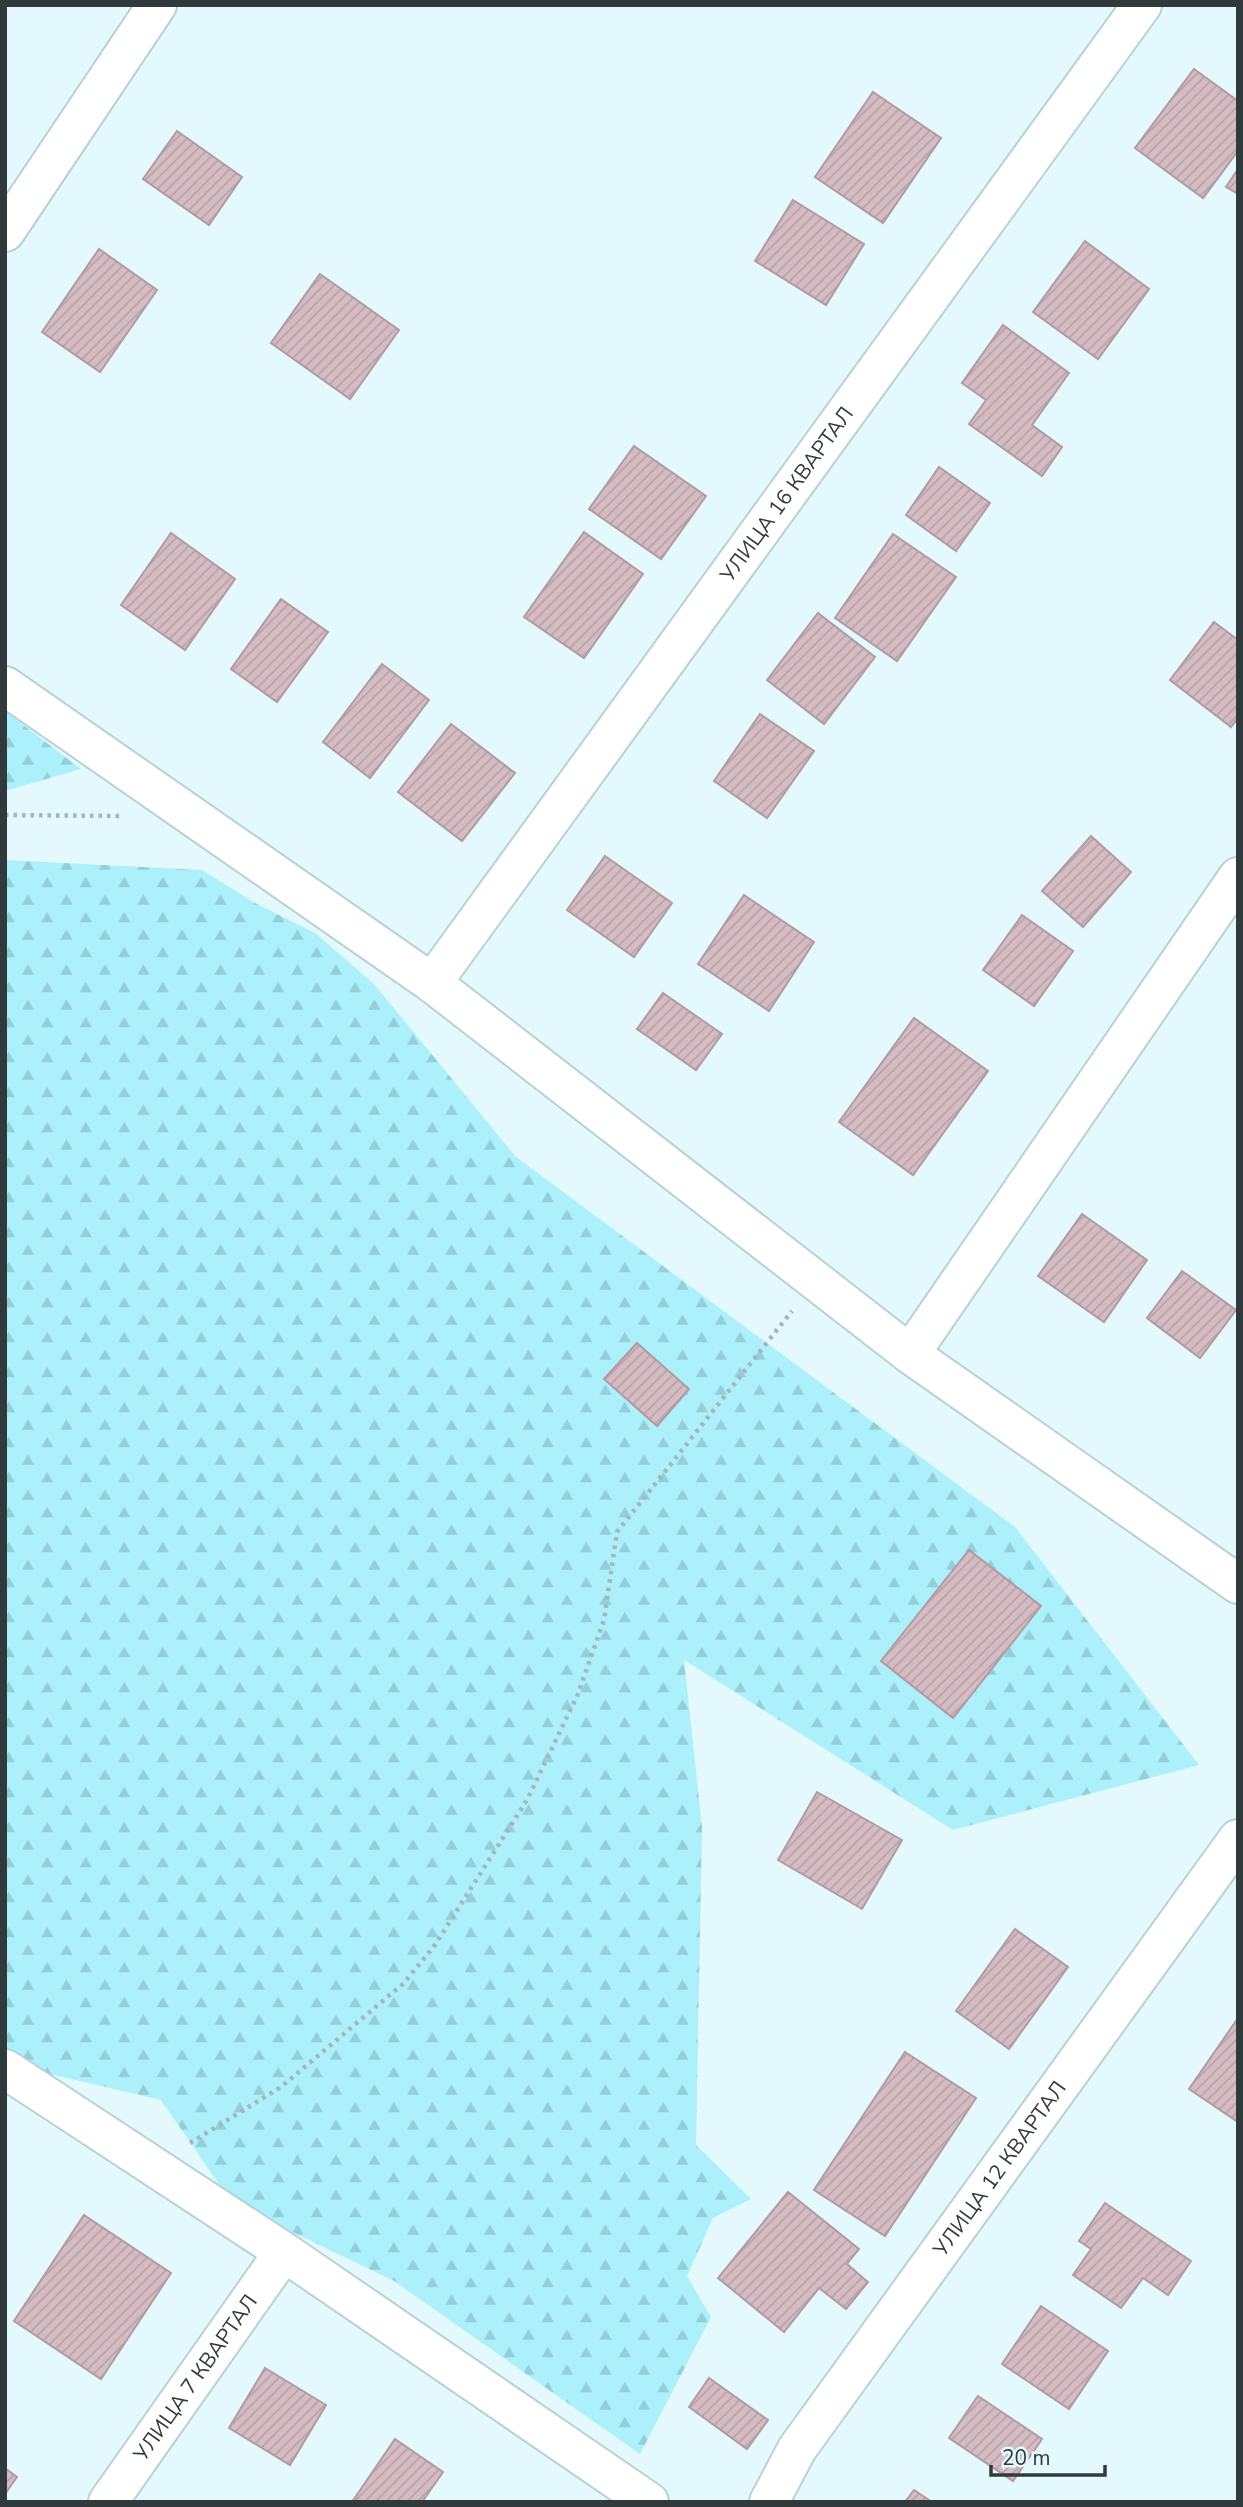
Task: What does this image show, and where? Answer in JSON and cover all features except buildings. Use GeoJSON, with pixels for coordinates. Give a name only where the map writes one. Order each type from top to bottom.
{"type":"FeatureCollection","features":[{"type":"Feature","properties":{"kind":"street"},"geometry":{"type":"LineString","coordinates":[[5,232],[157,5]]}},
{"type":"Feature","properties":{"kind":"street","name":"УЛИЦА 16 КВАРТАЛ"},"geometry":{"type":"LineString","coordinates":[[432,983],[1142,5]]}},
{"type":"Feature","properties":{"kind":"street"},"geometry":{"type":"LineString","coordinates":[[5,685],[432,983],[910,1354],[1238,1584]]}},
{"type":"Feature","properties":{"kind":"street"},"geometry":{"type":"LineString","coordinates":[[910,1354],[1238,877]]}},
{"type":"Feature","properties":{"kind":"street","name":"УЛИЦА 12 КВАРТАЛ"},"geometry":{"type":"LineString","coordinates":[[769,2502],[797,2449],[1238,1839]]}},
{"type":"Feature","properties":{"kind":"street"},"geometry":{"type":"LineString","coordinates":[[5,2069],[284,2252],[649,2502]]}},
{"type":"Feature","properties":{"kind":"street","name":"УЛИЦА 7 КВАРТАЛ"},"geometry":{"type":"LineString","coordinates":[[108,2502],[284,2252]]}},
{"type":"Feature","properties":{"kind":"path"},"geometry":{"type":"LineString","coordinates":[[5,815],[126,816]]}},
{"type":"Feature","properties":{"kind":"path"},"geometry":{"type":"LineString","coordinates":[[152,2165],[281,2087],[404,1983],[435,1945],[527,1800],[578,1694],[604,1620],[617,1532],[816,1280]]}},
{"type":"Feature","properties":{"kind":"green space"},"geometry":{"type":"Polygon","coordinates":[[[5,711],[81,769],[5,791],[5,711]]]}},
{"type":"Feature","properties":{"kind":"green space"},"geometry":{"type":"Polygon","coordinates":[[[5,860],[202,870],[255,903],[315,933],[374,984],[516,1157],[1015,1527],[1199,1765],[953,1830],[684,1660],[702,1827],[696,2145],[751,2199],[713,2218],[687,2276],[711,2317],[640,2454],[394,2281],[232,2203],[161,2100],[16,2066],[5,2055],[5,860]]]}}]}
